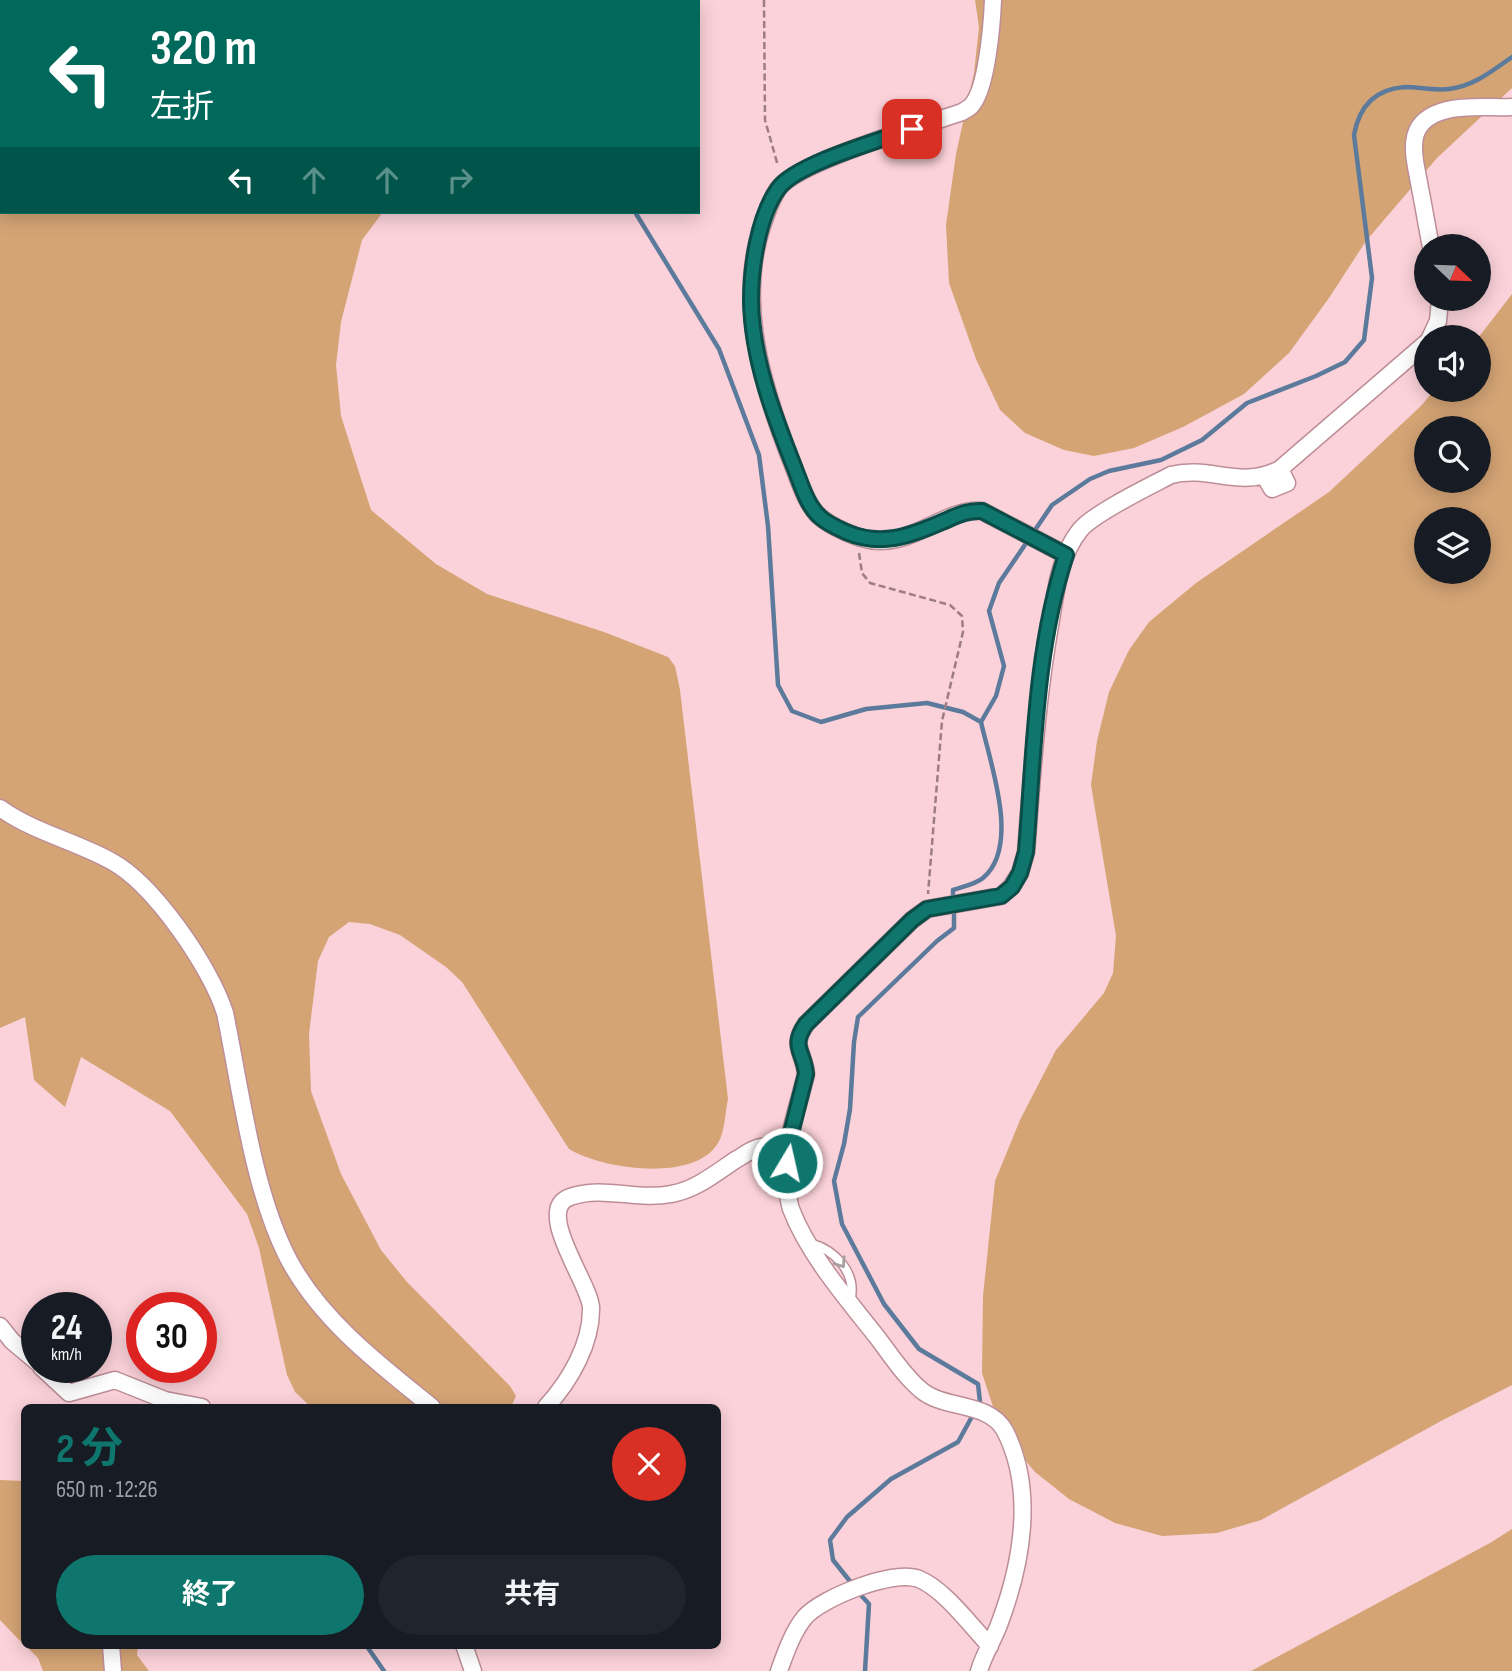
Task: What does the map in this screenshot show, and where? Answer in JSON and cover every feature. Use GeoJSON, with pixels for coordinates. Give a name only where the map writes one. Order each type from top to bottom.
{"type":"FeatureCollection","features":[{"type":"Feature","properties":{"kind":"street"},"geometry":{"type":"LineString","coordinates":[[993,0],[992,28],[984,72],[977,97],[971,106],[962,112],[815,164],[791,176],[778,189],[769,206],[753,263],[751,301],[754,339],[780,432],[805,494],[818,515],[857,536],[886,541],[911,536],[969,510],[982,511],[1066,555]]}},
{"type":"Feature","properties":{"kind":"street"},"geometry":{"type":"LineString","coordinates":[[1428,234],[1413,157],[1414,138],[1419,126],[1432,115],[1449,109],[1512,107]]}},
{"type":"Feature","properties":{"kind":"street"},"geometry":{"type":"LineString","coordinates":[[979,1671],[1000,1623],[1013,1579],[1021,1536],[1022,1498],[1017,1463],[1004,1429],[984,1412],[937,1399],[922,1391],[891,1356],[807,1242],[790,1207],[786,1178],[787,1149],[806,1074],[797,1044],[799,1034],[912,920],[927,909],[1001,896],[1012,887],[1020,873],[1026,852],[1043,661],[1058,579],[1066,555],[1081,529],[1094,518],[1171,475],[1184,472],[1251,479],[1265,477],[1272,489],[1287,483],[1280,469],[1414,353]]}},
{"type":"Feature","properties":{"kind":"street"},"geometry":{"type":"LineString","coordinates":[[0,808],[15,819],[113,862],[138,881],[189,946],[218,990],[256,1167],[271,1216],[290,1262],[318,1302],[370,1358],[428,1404]]}},
{"type":"Feature","properties":{"kind":"street"},"geometry":{"type":"LineString","coordinates":[[548,1404],[569,1375],[585,1345],[590,1327],[591,1304],[586,1286],[557,1224],[558,1207],[566,1198],[581,1193],[650,1196],[673,1194],[701,1183],[758,1147],[787,1149]]}},
{"type":"Feature","properties":{"kind":"street"},"geometry":{"type":"LineString","coordinates":[[0,1326],[21,1349]]}},
{"type":"Feature","properties":{"kind":"street"},"geometry":{"type":"LineString","coordinates":[[54,1383],[67,1400],[115,1380],[164,1399],[188,1404]]}},
{"type":"Feature","properties":{"kind":"street"},"geometry":{"type":"LineString","coordinates":[[779,1671],[803,1619],[818,1605],[850,1591],[904,1577],[919,1579],[937,1591],[990,1646]]}},
{"type":"Feature","properties":{"kind":"street"},"geometry":{"type":"LineString","coordinates":[[111,1649],[113,1671]]}},
{"type":"Feature","properties":{"kind":"street"},"geometry":{"type":"LineString","coordinates":[[465,1649],[472,1671]]}},
{"type":"Feature","properties":{"kind":"path"},"geometry":{"type":"LineString","coordinates":[[764,0],[765,120],[783,184]]}},
{"type":"Feature","properties":{"kind":"path"},"geometry":{"type":"LineString","coordinates":[[857,536],[862,573],[870,583],[950,605],[962,616],[963,632],[942,721],[927,909]]}},
{"type":"Feature","properties":{"kind":"shaded area"},"geometry":{"type":"Polygon","coordinates":[[[975,0],[1512,0],[1512,88],[1437,158],[1366,241],[1289,353],[1244,394],[1183,427],[1134,448],[1094,456],[1064,450],[1025,433],[1000,410],[976,359],[949,283],[946,225],[956,154],[974,73],[979,27],[975,0]]]}},
{"type":"Feature","properties":{"kind":"shaded area"},"geometry":{"type":"Polygon","coordinates":[[[0,214],[382,214],[362,240],[341,322],[336,365],[341,416],[371,510],[436,564],[487,594],[604,632],[668,657],[675,666],[728,1099],[721,1136],[716,1146],[704,1157],[667,1168],[602,1162],[569,1149],[462,982],[446,967],[400,935],[370,924],[349,922],[329,937],[318,961],[309,1034],[311,1091],[341,1174],[381,1250],[407,1282],[510,1386],[516,1396],[512,1404],[308,1404],[295,1392],[287,1375],[259,1248],[247,1214],[170,1111],[81,1057],[65,1107],[34,1080],[25,1017],[0,1028],[0,214]]]}},
{"type":"Feature","properties":{"kind":"shaded area"},"geometry":{"type":"Polygon","coordinates":[[[1512,294],[1512,1385],[1261,1520],[1217,1533],[1162,1536],[1115,1523],[1069,1499],[1035,1472],[1001,1431],[982,1373],[983,1296],[995,1181],[1020,1120],[1056,1050],[1104,993],[1113,973],[1116,936],[1091,785],[1097,741],[1109,692],[1129,650],[1149,622],[1196,583],[1329,492],[1424,402],[1491,402],[1491,325],[1488,325],[1512,294]]]}},
{"type":"Feature","properties":{"kind":"shaded area"},"geometry":{"type":"Polygon","coordinates":[[[0,1480],[21,1481],[21,1642],[0,1620],[0,1480]]]}},
{"type":"Feature","properties":{"kind":"shaded area"},"geometry":{"type":"Polygon","coordinates":[[[1512,1529],[1512,1671],[1251,1671],[1490,1543],[1512,1529]]]}},
{"type":"Feature","properties":{"kind":"shaded area"},"geometry":{"type":"Polygon","coordinates":[[[29,1649],[138,1649],[137,1655],[149,1671],[43,1671],[38,1658],[29,1649]]]}},
{"type":"Feature","properties":{"kind":"waterway"},"geometry":{"type":"LineString","coordinates":[[953,900],[953,890],[983,878],[994,864],[1000,846],[1000,803],[981,722],[996,696],[1004,666],[989,611],[999,583],[1052,505],[1090,479],[1109,471],[1161,460],[1202,440],[1247,403],[1345,362],[1364,340],[1372,278],[1354,135],[1364,108],[1377,96],[1394,88],[1438,90],[1467,85],[1512,57]]}},
{"type":"Feature","properties":{"kind":"waterway"},"geometry":{"type":"LineString","coordinates":[[636,214],[719,349],[759,455],[768,526],[778,685],[792,711],[821,722],[866,709],[927,703],[963,712],[981,722]]}},
{"type":"Feature","properties":{"kind":"waterway"},"geometry":{"type":"LineString","coordinates":[[853,1585],[833,1560],[830,1540],[847,1517],[891,1479],[958,1442],[980,1402],[978,1384],[919,1349],[884,1304],[842,1224],[834,1181],[850,1109],[858,1017],[954,928],[954,909]]}},
{"type":"Feature","properties":{"kind":"waterway"},"geometry":{"type":"LineString","coordinates":[[858,1592],[869,1604],[865,1671]]}},
{"type":"Feature","properties":{"kind":"waterway"},"geometry":{"type":"LineString","coordinates":[[369,1649],[384,1671]]}},
{"type":"Feature","properties":{"kind":"route"},"geometry":{"type":"LineString","coordinates":[[787,1163],[787,1149],[806,1074],[797,1044],[799,1034],[806,1024],[912,920],[927,909],[1001,896],[1012,887],[1020,873],[1026,852],[1043,661],[1058,579],[1066,555],[982,511],[969,510],[911,536],[886,541],[865,539],[846,532],[818,515],[805,494],[780,432],[754,339],[751,301],[753,263],[769,206],[778,189],[791,176],[815,164],[912,129]]}}]}
